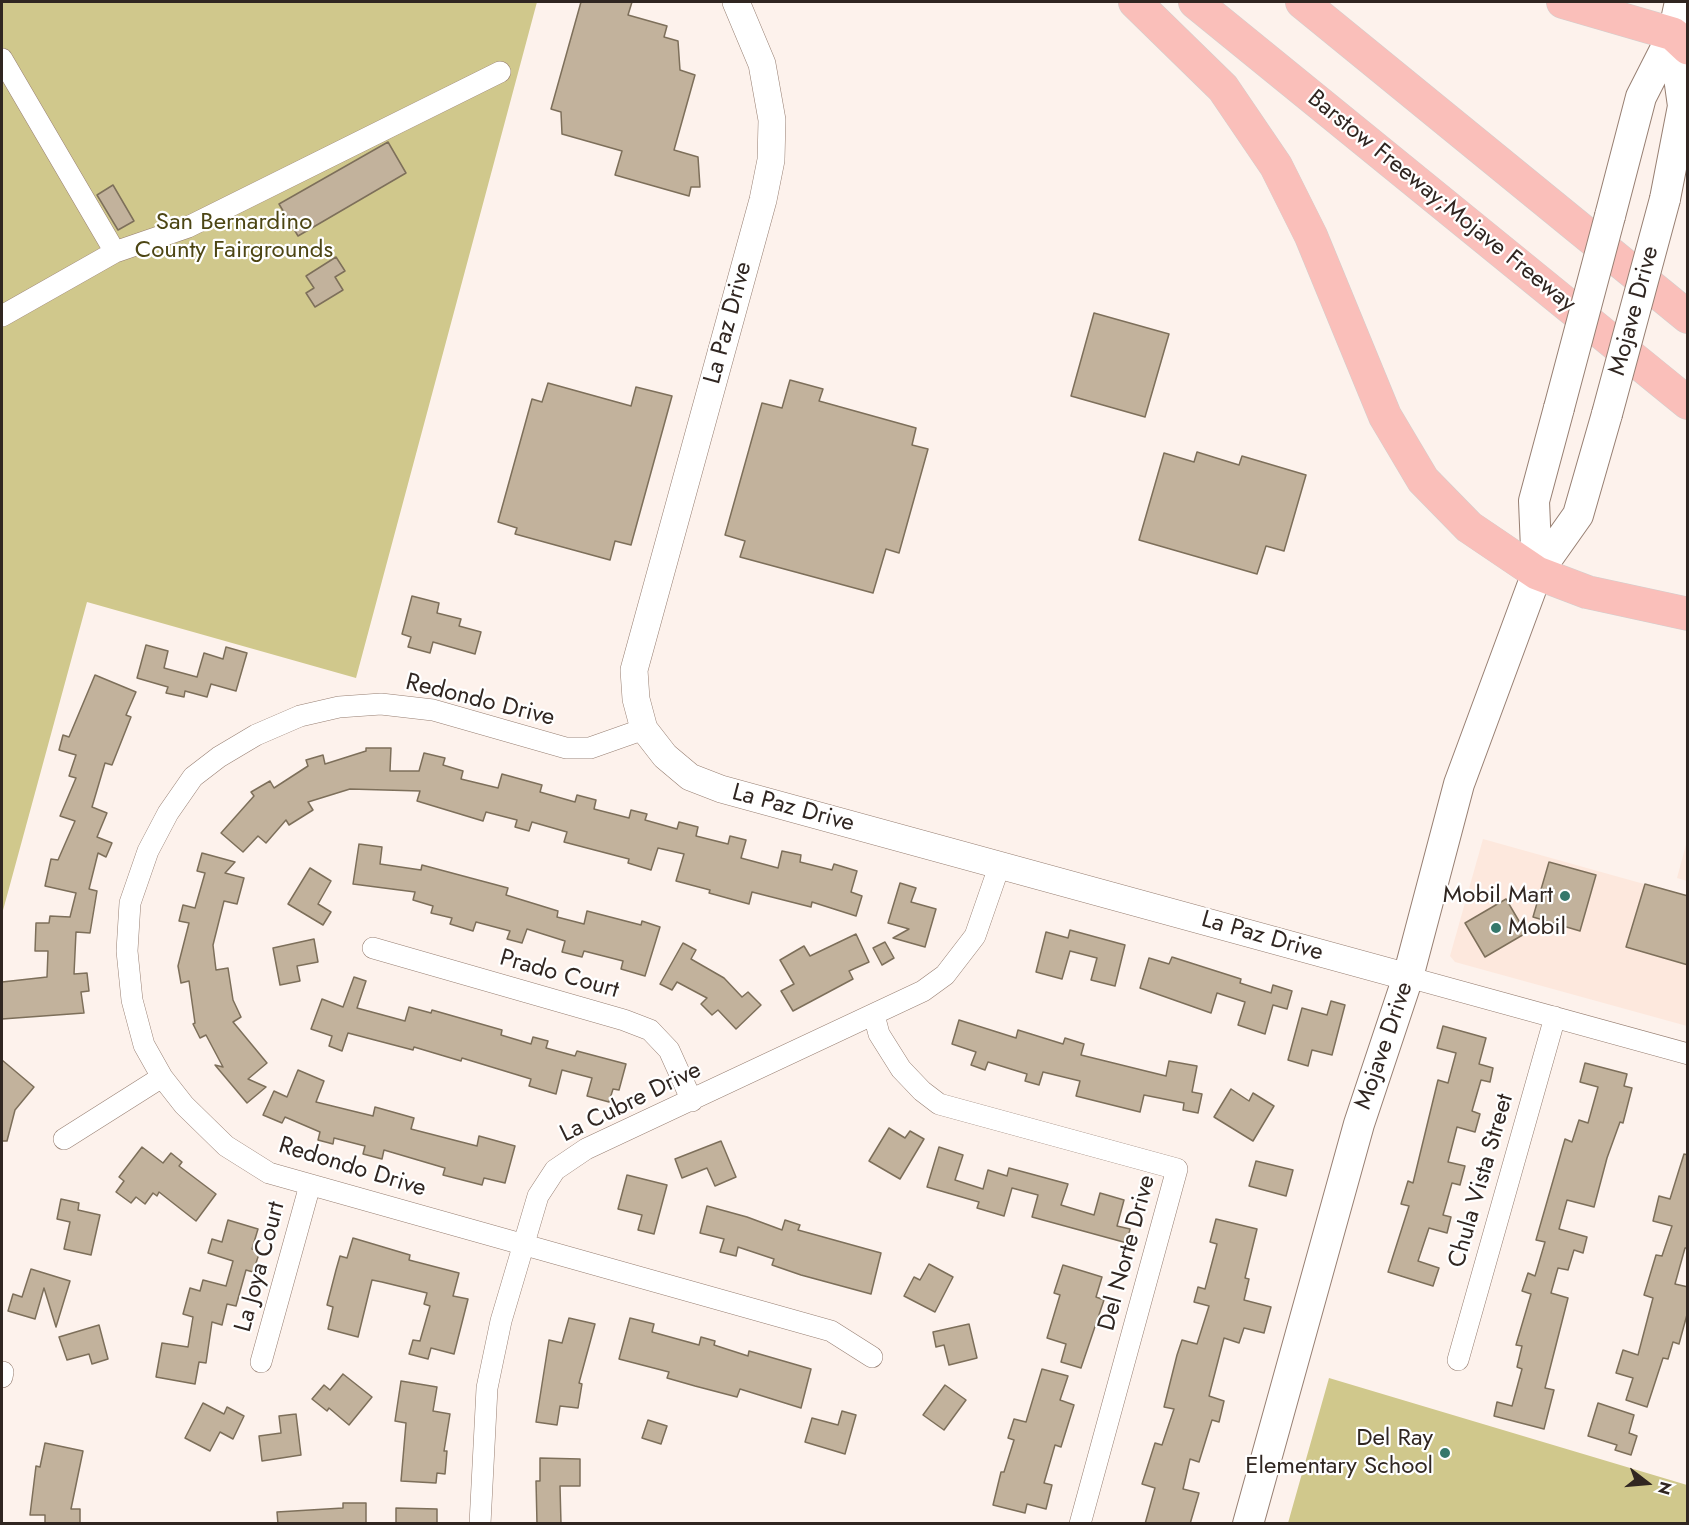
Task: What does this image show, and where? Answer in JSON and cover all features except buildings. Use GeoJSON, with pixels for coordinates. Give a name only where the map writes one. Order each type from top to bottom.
{"type":"FeatureCollection","features":[{"type":"Feature","properties":{"kind":"highway"},"geometry":{"type":"LineString","coordinates":[[1135,2],[1223,87],[1276,166],[1311,236],[1385,416],[1423,480],[1469,528],[1537,573],[1587,592],[1688,614]]}},
{"type":"Feature","properties":{"kind":"highway","name":"Barstow Freeway;Mojave Freeway"},"geometry":{"type":"LineString","coordinates":[[1195,2],[1688,403]]}},
{"type":"Feature","properties":{"kind":"highway"},"geometry":{"type":"LineString","coordinates":[[1302,2],[1688,317]]}},
{"type":"Feature","properties":{"kind":"highway"},"geometry":{"type":"LineString","coordinates":[[1563,2],[1680,41]]}},
{"type":"Feature","properties":{"kind":"main road","name":"Mojave Drive"},"geometry":{"type":"LineString","coordinates":[[1248,1524],[1359,1124],[1408,977],[1459,783],[1537,573],[1578,515],[1600,439],[1665,199],[1683,106],[1680,2]]}},
{"type":"Feature","properties":{"kind":"main road","name":"Mojave Drive"},"geometry":{"type":"LineString","coordinates":[[1537,573],[1534,501],[1641,97],[1680,41]]}},
{"type":"Feature","properties":{"kind":"street","name":"La Paz Drive"},"geometry":{"type":"LineString","coordinates":[[736,2],[762,64],[772,120],[771,160],[763,200],[634,670],[636,699],[644,729],[665,756],[690,777],[721,789],[1688,1054]]}},
{"type":"Feature","properties":{"kind":"street"},"geometry":{"type":"LineString","coordinates":[[2,59],[115,252]]}},
{"type":"Feature","properties":{"kind":"street"},"geometry":{"type":"LineString","coordinates":[[2,316],[115,252],[188,227],[500,72]]}},
{"type":"Feature","properties":{"kind":"street","name":"Redondo Drive"},"geometry":{"type":"LineString","coordinates":[[644,729],[590,748],[566,748],[433,710],[381,704],[339,707],[300,716],[256,735],[219,757],[193,777],[168,813],[148,850],[130,903],[127,951],[132,1000],[144,1045],[162,1077],[184,1105],[226,1146],[269,1173],[831,1330],[872,1357]]}},
{"type":"Feature","properties":{"kind":"street","name":"La Cubre Drive"},"geometry":{"type":"LineString","coordinates":[[480,1524],[487,1388],[501,1322],[538,1196],[555,1170],[586,1149],[923,992],[945,975],[961,957],[979,927],[1000,864]]}},
{"type":"Feature","properties":{"kind":"street","name":"Prado Court"},"geometry":{"type":"LineString","coordinates":[[373,948],[624,1020],[650,1030],[669,1050],[692,1101]]}},
{"type":"Feature","properties":{"kind":"street","name":"Del Norte Drive"},"geometry":{"type":"LineString","coordinates":[[874,1015],[879,1034],[901,1069],[922,1091],[939,1104],[1177,1169],[1080,1524]]}},
{"type":"Feature","properties":{"kind":"street","name":"Chula Vista Street"},"geometry":{"type":"LineString","coordinates":[[1458,1360],[1555,1017]]}},
{"type":"Feature","properties":{"kind":"street"},"geometry":{"type":"LineString","coordinates":[[64,1139],[162,1077]]}},
{"type":"Feature","properties":{"kind":"street","name":"La Joya Court"},"geometry":{"type":"LineString","coordinates":[[261,1362],[310,1185]]}},
{"type":"Feature","properties":{"kind":"shaded area"},"geometry":{"type":"Polygon","coordinates":[[[1483,839],[1687,896],[1687,1026],[1455,962],[1450,956],[1483,839]]]}},
{"type":"Feature","properties":{"kind":"shaded area"},"geometry":{"type":"Polygon","coordinates":[[[1687,841],[1687,881],[1677,878],[1687,841]]]}},
{"type":"Feature","properties":{"kind":"green space","name":"San Bernardino County Fairgrounds"},"geometry":{"type":"Polygon","coordinates":[[[2,2],[537,2],[356,678],[87,602],[2,914],[2,2]]]}},
{"type":"Feature","properties":{"kind":"green space","name":"Del Ray Elementary School"},"geometry":{"type":"Polygon","coordinates":[[[1329,1378],[1687,1485],[1687,1523],[1288,1523],[1329,1378]]]}},
{"type":"Feature","properties":{"kind":"place","name":"Mobil Mart"},"geometry":{"type":"Point","coordinates":[1565,896]}},
{"type":"Feature","properties":{"kind":"place","name":"Mobil"},"geometry":{"type":"Point","coordinates":[1496,928]}},
{"type":"Feature","properties":{"kind":"place","name":"Del Ray Elementary School"},"geometry":{"type":"Point","coordinates":[1445,1453]}}]}
